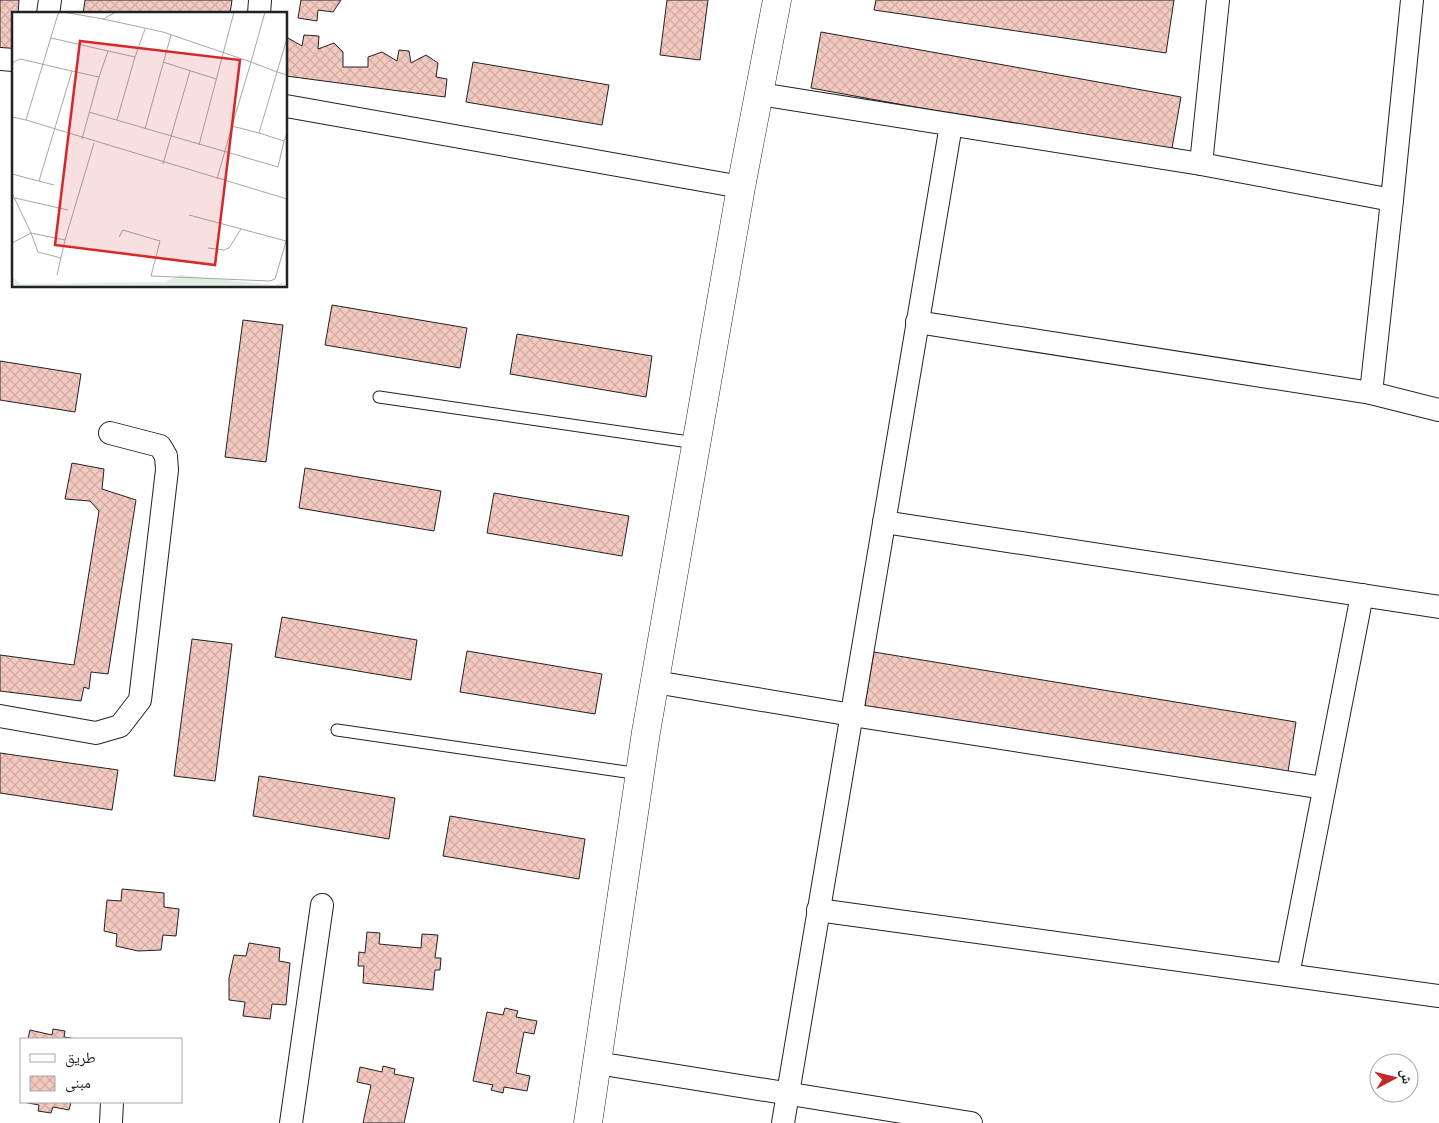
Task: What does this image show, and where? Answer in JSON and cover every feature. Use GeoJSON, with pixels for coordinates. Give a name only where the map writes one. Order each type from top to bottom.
{"type":"FeatureCollection","features":[{"type":"Feature","properties":{"kind":"street"},"geometry":{"type":"LineString","coordinates":[[588,1123],[655,682],[741,186],[777,0]]}},
{"type":"Feature","properties":{"kind":"street"},"geometry":{"type":"LineString","coordinates":[[1201,164],[1218,0]]}},
{"type":"Feature","properties":{"kind":"street"},"geometry":{"type":"LineString","coordinates":[[1370,393],[1412,0]]}},
{"type":"Feature","properties":{"kind":"street"},"geometry":{"type":"LineString","coordinates":[[759,94],[1201,164],[1392,200]]}},
{"type":"Feature","properties":{"kind":"street"},"geometry":{"type":"LineString","coordinates":[[288,106],[741,186]]}},
{"type":"Feature","properties":{"kind":"street"},"geometry":{"type":"LineString","coordinates":[[783,1123],[951,125]]}},
{"type":"Feature","properties":{"kind":"street"},"geometry":{"type":"LineString","coordinates":[[918,322],[1370,393],[1439,410]]}},
{"type":"Feature","properties":{"kind":"street"},"geometry":{"type":"LineString","coordinates":[[0,716],[96,733],[120,726],[140,700],[167,470],[166,456],[160,446],[110,434]]}},
{"type":"Feature","properties":{"kind":"street"},"geometry":{"type":"LineString","coordinates":[[884,522],[1439,607]]}},
{"type":"Feature","properties":{"kind":"street"},"geometry":{"type":"LineString","coordinates":[[1288,975],[1362,595]]}},
{"type":"Feature","properties":{"kind":"street"},"geometry":{"type":"LineString","coordinates":[[655,682],[1324,788]]}},
{"type":"Feature","properties":{"kind":"street"},"geometry":{"type":"LineString","coordinates":[[291,1123],[322,905]]}},
{"type":"Feature","properties":{"kind":"street"},"geometry":{"type":"LineString","coordinates":[[818,910],[1439,996]]}},
{"type":"Feature","properties":{"kind":"street"},"geometry":{"type":"LineString","coordinates":[[597,1063],[971,1123]]}},
{"type":"Feature","properties":{"kind":"street"},"geometry":{"type":"LineString","coordinates":[[111,1123],[112,1103]]}},
{"type":"Feature","properties":{"kind":"lane"},"geometry":{"type":"LineString","coordinates":[[379,397],[696,443]]}},
{"type":"Feature","properties":{"kind":"lane"},"geometry":{"type":"LineString","coordinates":[[337,730],[640,774]]}},
{"type":"Feature","properties":{"kind":"building"},"geometry":{"type":"Polygon","coordinates":[[[0,0],[19,0],[18,12],[12,12],[12,57],[0,56],[0,0]]]}},
{"type":"Feature","properties":{"kind":"building"},"geometry":{"type":"Polygon","coordinates":[[[85,0],[232,0],[230,12],[83,12],[85,0]]]}},
{"type":"Feature","properties":{"kind":"building"},"geometry":{"type":"Polygon","coordinates":[[[301,0],[341,0],[333,12],[318,10],[317,21],[298,18],[301,0]]]}},
{"type":"Feature","properties":{"kind":"building"},"geometry":{"type":"Polygon","coordinates":[[[667,0],[708,0],[700,60],[660,55],[667,0]]]}},
{"type":"Feature","properties":{"kind":"building"},"geometry":{"type":"Polygon","coordinates":[[[876,0],[1174,0],[1166,53],[874,10],[876,0]]]}},
{"type":"Feature","properties":{"kind":"building"},"geometry":{"type":"Polygon","coordinates":[[[821,32],[1181,97],[1171,154],[811,88],[821,32]]]}},
{"type":"Feature","properties":{"kind":"building"},"geometry":{"type":"Polygon","coordinates":[[[304,35],[319,36],[318,49],[334,43],[343,52],[343,67],[368,67],[368,57],[382,52],[397,61],[399,50],[409,51],[411,63],[426,55],[438,63],[436,77],[447,79],[445,97],[288,76],[288,38],[302,46],[304,35]]]}},
{"type":"Feature","properties":{"kind":"building"},"geometry":{"type":"Polygon","coordinates":[[[473,62],[609,85],[602,125],[466,102],[473,62]]]}},
{"type":"Feature","properties":{"kind":"building"},"geometry":{"type":"Polygon","coordinates":[[[332,305],[467,328],[460,368],[325,345],[332,305]]]}},
{"type":"Feature","properties":{"kind":"building"},"geometry":{"type":"Polygon","coordinates":[[[243,320],[283,325],[266,462],[225,457],[243,320]]]}},
{"type":"Feature","properties":{"kind":"building"},"geometry":{"type":"Polygon","coordinates":[[[517,334],[652,356],[646,397],[510,374],[517,334]]]}},
{"type":"Feature","properties":{"kind":"building"},"geometry":{"type":"Polygon","coordinates":[[[0,361],[81,374],[75,412],[0,400],[0,361]]]}},
{"type":"Feature","properties":{"kind":"building"},"geometry":{"type":"Polygon","coordinates":[[[72,463],[104,469],[102,489],[136,500],[108,674],[91,672],[89,689],[84,687],[81,701],[0,691],[0,655],[74,665],[99,511],[90,501],[65,499],[72,463]]]}},
{"type":"Feature","properties":{"kind":"building"},"geometry":{"type":"Polygon","coordinates":[[[305,468],[441,491],[434,531],[299,508],[305,468]]]}},
{"type":"Feature","properties":{"kind":"building"},"geometry":{"type":"Polygon","coordinates":[[[494,493],[629,516],[622,556],[487,533],[494,493]]]}},
{"type":"Feature","properties":{"kind":"building"},"geometry":{"type":"Polygon","coordinates":[[[282,617],[417,640],[411,680],[275,657],[282,617]]]}},
{"type":"Feature","properties":{"kind":"building"},"geometry":{"type":"Polygon","coordinates":[[[192,639],[232,644],[215,781],[174,776],[192,639]]]}},
{"type":"Feature","properties":{"kind":"building"},"geometry":{"type":"Polygon","coordinates":[[[467,651],[602,674],[595,714],[460,692],[467,651]]]}},
{"type":"Feature","properties":{"kind":"building"},"geometry":{"type":"Polygon","coordinates":[[[874,652],[1296,722],[1287,778],[864,710],[874,652]]]}},
{"type":"Feature","properties":{"kind":"building"},"geometry":{"type":"Polygon","coordinates":[[[0,753],[118,770],[112,810],[0,793],[0,753]]]}},
{"type":"Feature","properties":{"kind":"building"},"geometry":{"type":"Polygon","coordinates":[[[259,776],[395,798],[389,839],[253,816],[259,776]]]}},
{"type":"Feature","properties":{"kind":"building"},"geometry":{"type":"Polygon","coordinates":[[[450,816],[585,839],[579,879],[443,856],[450,816]]]}},
{"type":"Feature","properties":{"kind":"building"},"geometry":{"type":"Polygon","coordinates":[[[122,889],[164,893],[164,907],[179,909],[176,936],[163,935],[161,950],[138,951],[116,946],[117,934],[104,931],[107,900],[121,901],[122,889]]]}},
{"type":"Feature","properties":{"kind":"building"},"geometry":{"type":"Polygon","coordinates":[[[367,932],[380,933],[379,944],[421,948],[422,934],[438,935],[435,958],[441,958],[440,970],[435,970],[433,990],[363,983],[364,966],[358,966],[359,952],[365,953],[367,932]]]}},
{"type":"Feature","properties":{"kind":"building"},"geometry":{"type":"Polygon","coordinates":[[[249,943],[280,948],[279,961],[290,963],[286,1005],[272,1004],[270,1019],[243,1016],[245,1002],[229,1000],[229,978],[234,955],[246,956],[249,943]]]}},
{"type":"Feature","properties":{"kind":"building"},"geometry":{"type":"Polygon","coordinates":[[[505,1008],[518,1011],[516,1017],[537,1021],[534,1034],[524,1032],[516,1073],[530,1076],[527,1091],[504,1087],[503,1093],[491,1090],[493,1085],[473,1081],[487,1012],[503,1015],[505,1008]]]}},
{"type":"Feature","properties":{"kind":"building"},"geometry":{"type":"Polygon","coordinates":[[[53,1029],[65,1031],[64,1037],[70,1038],[28,1038],[30,1030],[52,1035],[53,1029]]]}},
{"type":"Feature","properties":{"kind":"building"},"geometry":{"type":"Polygon","coordinates":[[[383,1066],[395,1069],[394,1074],[414,1078],[404,1123],[363,1123],[371,1085],[357,1082],[360,1067],[382,1072],[383,1066]]]}},
{"type":"Feature","properties":{"kind":"building"},"geometry":{"type":"Polygon","coordinates":[[[28,1103],[71,1103],[69,1110],[53,1107],[51,1113],[38,1111],[39,1105],[28,1103]]]}}]}
